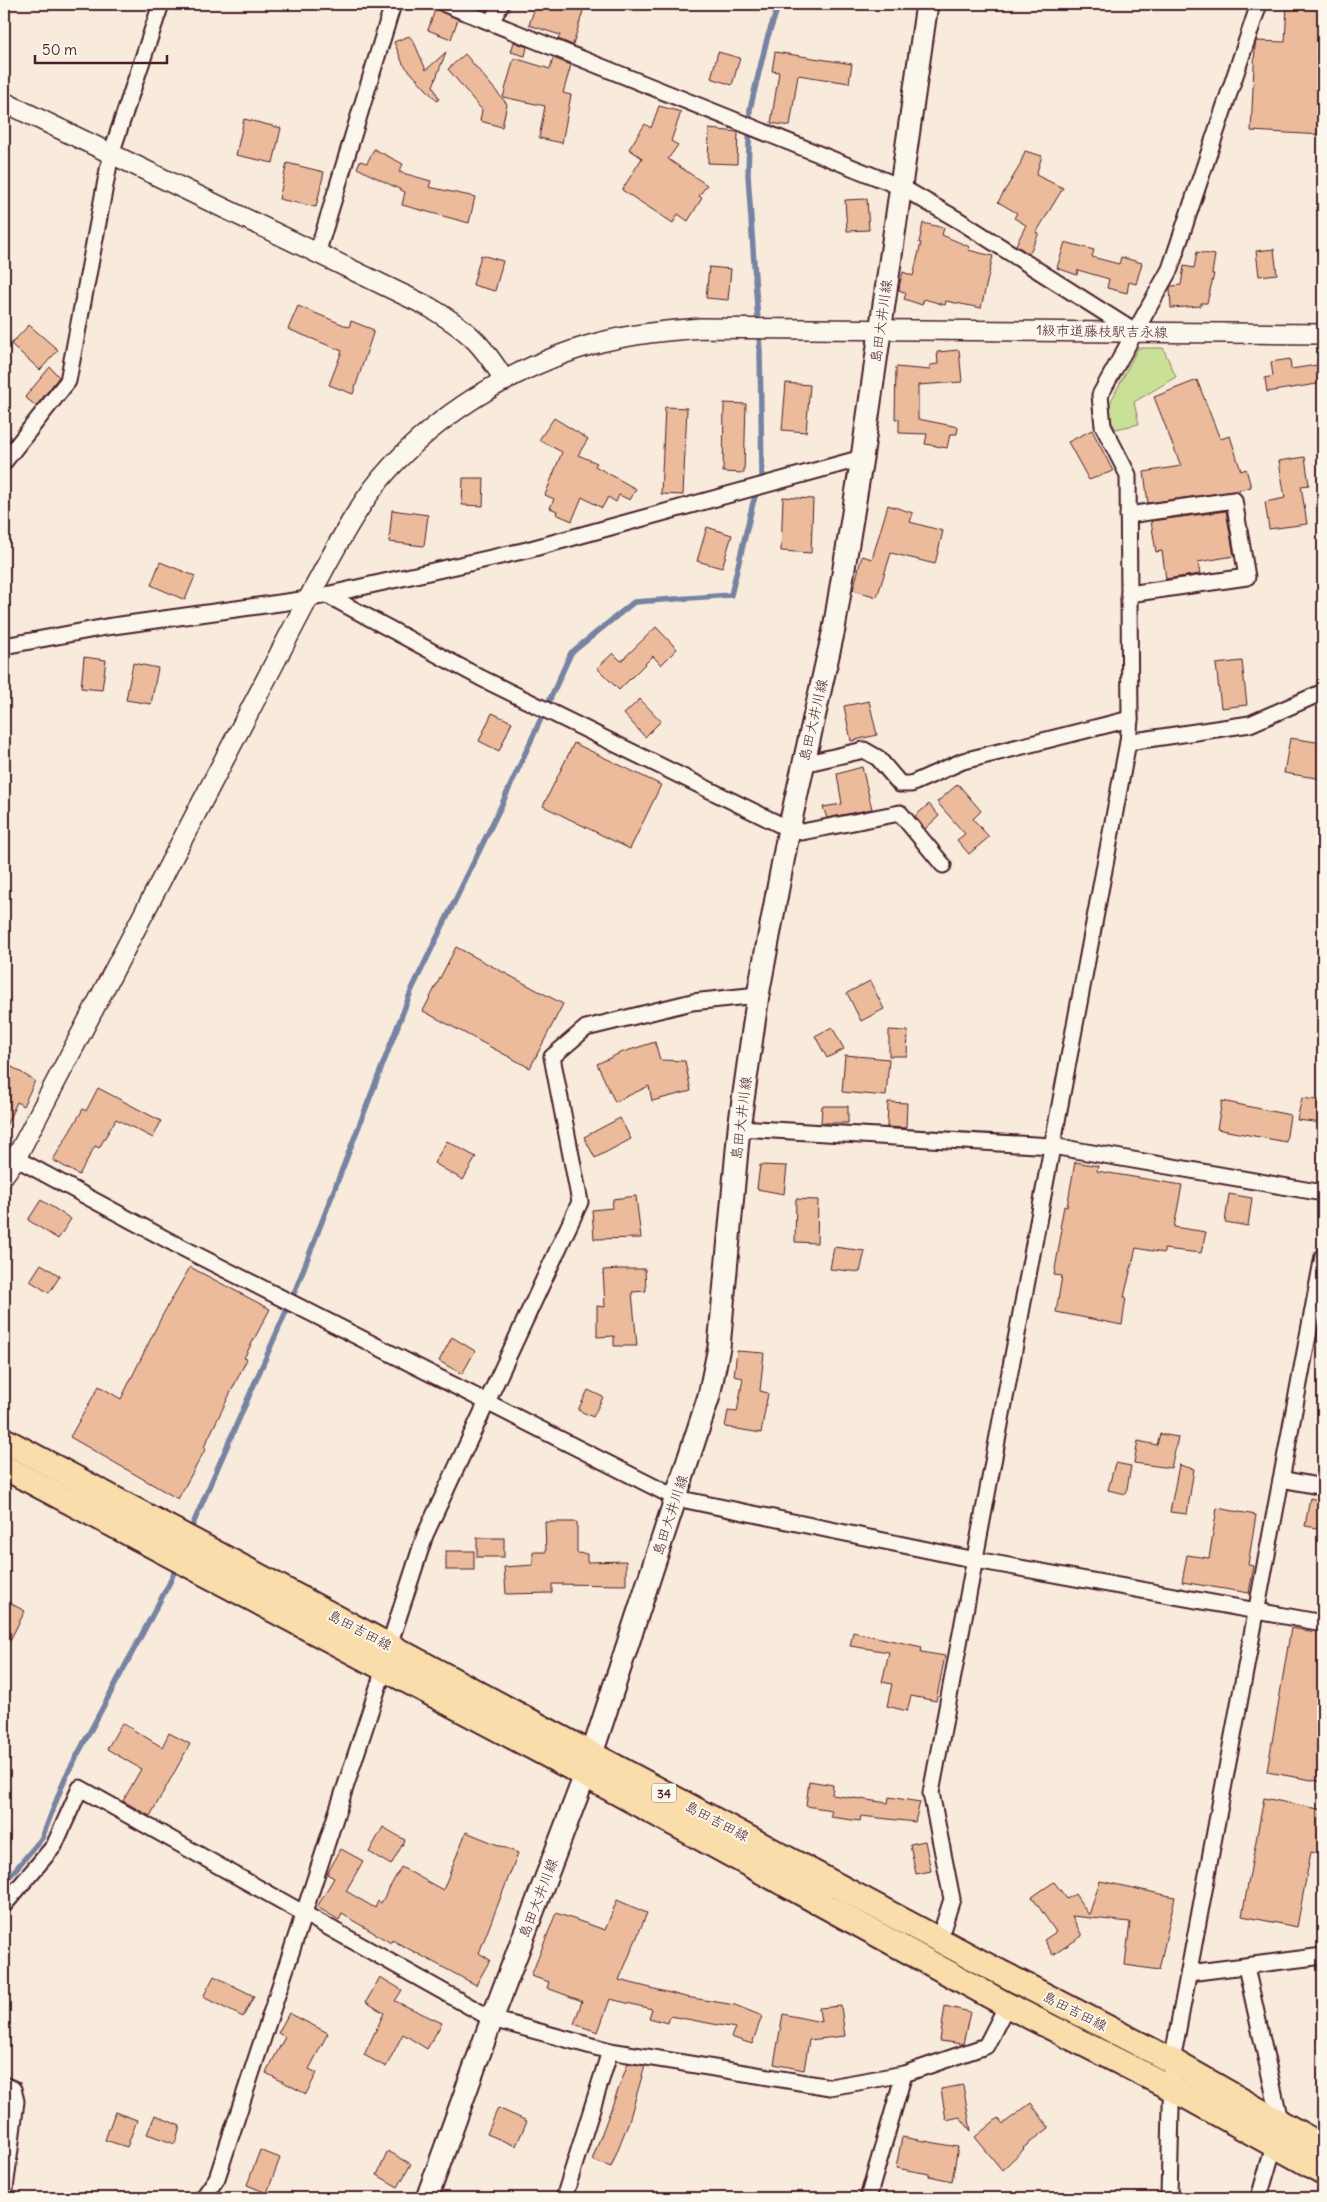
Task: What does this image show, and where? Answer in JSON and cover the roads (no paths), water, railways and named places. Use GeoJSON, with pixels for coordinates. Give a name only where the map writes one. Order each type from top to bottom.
{"type":"FeatureCollection","features":[{"type":"Feature","properties":{"kind":"main road","name":"島田大井川線"},"geometry":{"type":"LineString","coordinates":[[427,2198],[588,1765],[709,1396],[719,1347],[724,1273],[739,1128],[758,995],[789,829],[834,629],[862,458],[927,4]]}},
{"type":"Feature","properties":{"kind":"main road","name":"島田吉田線"},"geometry":{"type":"LineString","coordinates":[[4,1440],[389,1646],[588,1765],[1007,2005],[1173,2088],[1278,2135],[1323,2147]]}},
{"type":"Feature","properties":{"kind":"main road","name":"島田吉田線"},"geometry":{"type":"LineString","coordinates":[[4,1467],[384,1669],[588,1765],[939,1940],[1172,2061],[1278,2135],[1323,2172]]}},
{"type":"Feature","properties":{"kind":"street"},"geometry":{"type":"LineString","coordinates":[[4,462],[68,380],[111,154],[161,4]]}},
{"type":"Feature","properties":{"kind":"street"},"geometry":{"type":"LineString","coordinates":[[318,254],[393,4]]}},
{"type":"Feature","properties":{"kind":"street"},"geometry":{"type":"LineString","coordinates":[[446,4],[901,187],[960,221],[1136,332]]}},
{"type":"Feature","properties":{"kind":"street"},"geometry":{"type":"LineString","coordinates":[[492,22],[501,4]]}},
{"type":"Feature","properties":{"kind":"street"},"geometry":{"type":"LineString","coordinates":[[939,1940],[952,1899],[931,1793],[1128,742],[1130,719],[1128,475],[1103,426],[1100,395],[1170,269],[1259,4]]}},
{"type":"Feature","properties":{"kind":"street"},"geometry":{"type":"LineString","coordinates":[[4,102],[429,307],[456,323],[477,341],[505,381]]}},
{"type":"Feature","properties":{"kind":"street","name":"1級市道藤枝駅吉永線"},"geometry":{"type":"LineString","coordinates":[[4,1175],[10,1155],[308,599],[357,514],[390,468],[420,439],[474,398],[505,381],[574,350],[613,339],[701,328],[880,328],[1323,334]]}},
{"type":"Feature","properties":{"kind":"street"},"geometry":{"type":"LineString","coordinates":[[4,646],[106,627],[327,595],[527,550],[862,458]]}},
{"type":"Feature","properties":{"kind":"street"},"geometry":{"type":"LineString","coordinates":[[1128,515],[1234,500],[1247,577],[1129,594]]}},
{"type":"Feature","properties":{"kind":"street"},"geometry":{"type":"LineString","coordinates":[[327,595],[481,678],[789,829],[802,832],[900,813],[944,865]]}},
{"type":"Feature","properties":{"kind":"street"},"geometry":{"type":"LineString","coordinates":[[1128,742],[1250,724],[1323,692]]}},
{"type":"Feature","properties":{"kind":"street"},"geometry":{"type":"LineString","coordinates":[[803,764],[864,750],[878,758],[900,784],[911,784],[963,761],[1130,719]]}},
{"type":"Feature","properties":{"kind":"street"},"geometry":{"type":"LineString","coordinates":[[389,1646],[425,1535],[580,1202],[552,1056],[586,1028],[692,1002],[758,995]]}},
{"type":"Feature","properties":{"kind":"street"},"geometry":{"type":"LineString","coordinates":[[739,1128],[1052,1146],[1323,1193]]}},
{"type":"Feature","properties":{"kind":"street"},"geometry":{"type":"LineString","coordinates":[[10,1155],[175,1244],[676,1498],[976,1560],[1323,1623]]}},
{"type":"Feature","properties":{"kind":"street"},"geometry":{"type":"LineString","coordinates":[[1169,2198],[1170,2107],[1173,2088],[1172,2061],[1282,1479],[1317,1325],[1323,1256]]}},
{"type":"Feature","properties":{"kind":"street"},"geometry":{"type":"LineString","coordinates":[[1282,1479],[1323,1486]]}},
{"type":"Feature","properties":{"kind":"street"},"geometry":{"type":"LineString","coordinates":[[203,2198],[217,2178],[384,1669]]}},
{"type":"Feature","properties":{"kind":"street"},"geometry":{"type":"LineString","coordinates":[[4,1905],[54,1846],[80,1788],[492,2019],[610,2051],[830,2087],[904,2074],[986,2046],[1007,2005]]}},
{"type":"Feature","properties":{"kind":"street"},"geometry":{"type":"LineString","coordinates":[[1189,1973],[1323,1956]]}},
{"type":"Feature","properties":{"kind":"street"},"geometry":{"type":"LineString","coordinates":[[1246,1966],[1278,2135],[1260,2194],[1261,2198]]}},
{"type":"Feature","properties":{"kind":"street"},"geometry":{"type":"LineString","coordinates":[[564,2198],[610,2051]]}},
{"type":"Feature","properties":{"kind":"street"},"geometry":{"type":"LineString","coordinates":[[868,2198],[904,2074]]}},
{"type":"Feature","properties":{"kind":"street"},"geometry":{"type":"LineString","coordinates":[[4,2085],[13,2089],[16,2101],[4,2197]]}},
{"type":"Feature","properties":{"kind":"waterway"},"geometry":{"type":"LineString","coordinates":[[189,1533],[295,1291],[412,989],[502,804],[571,653],[634,602],[731,595],[753,503],[762,476],[760,351],[748,175],[750,109],[767,39],[779,4]]}},
{"type":"Feature","properties":{"kind":"waterway"},"geometry":{"type":"LineString","coordinates":[[4,1883],[42,1838],[65,1778],[170,1582],[177,1565]]}}]}
